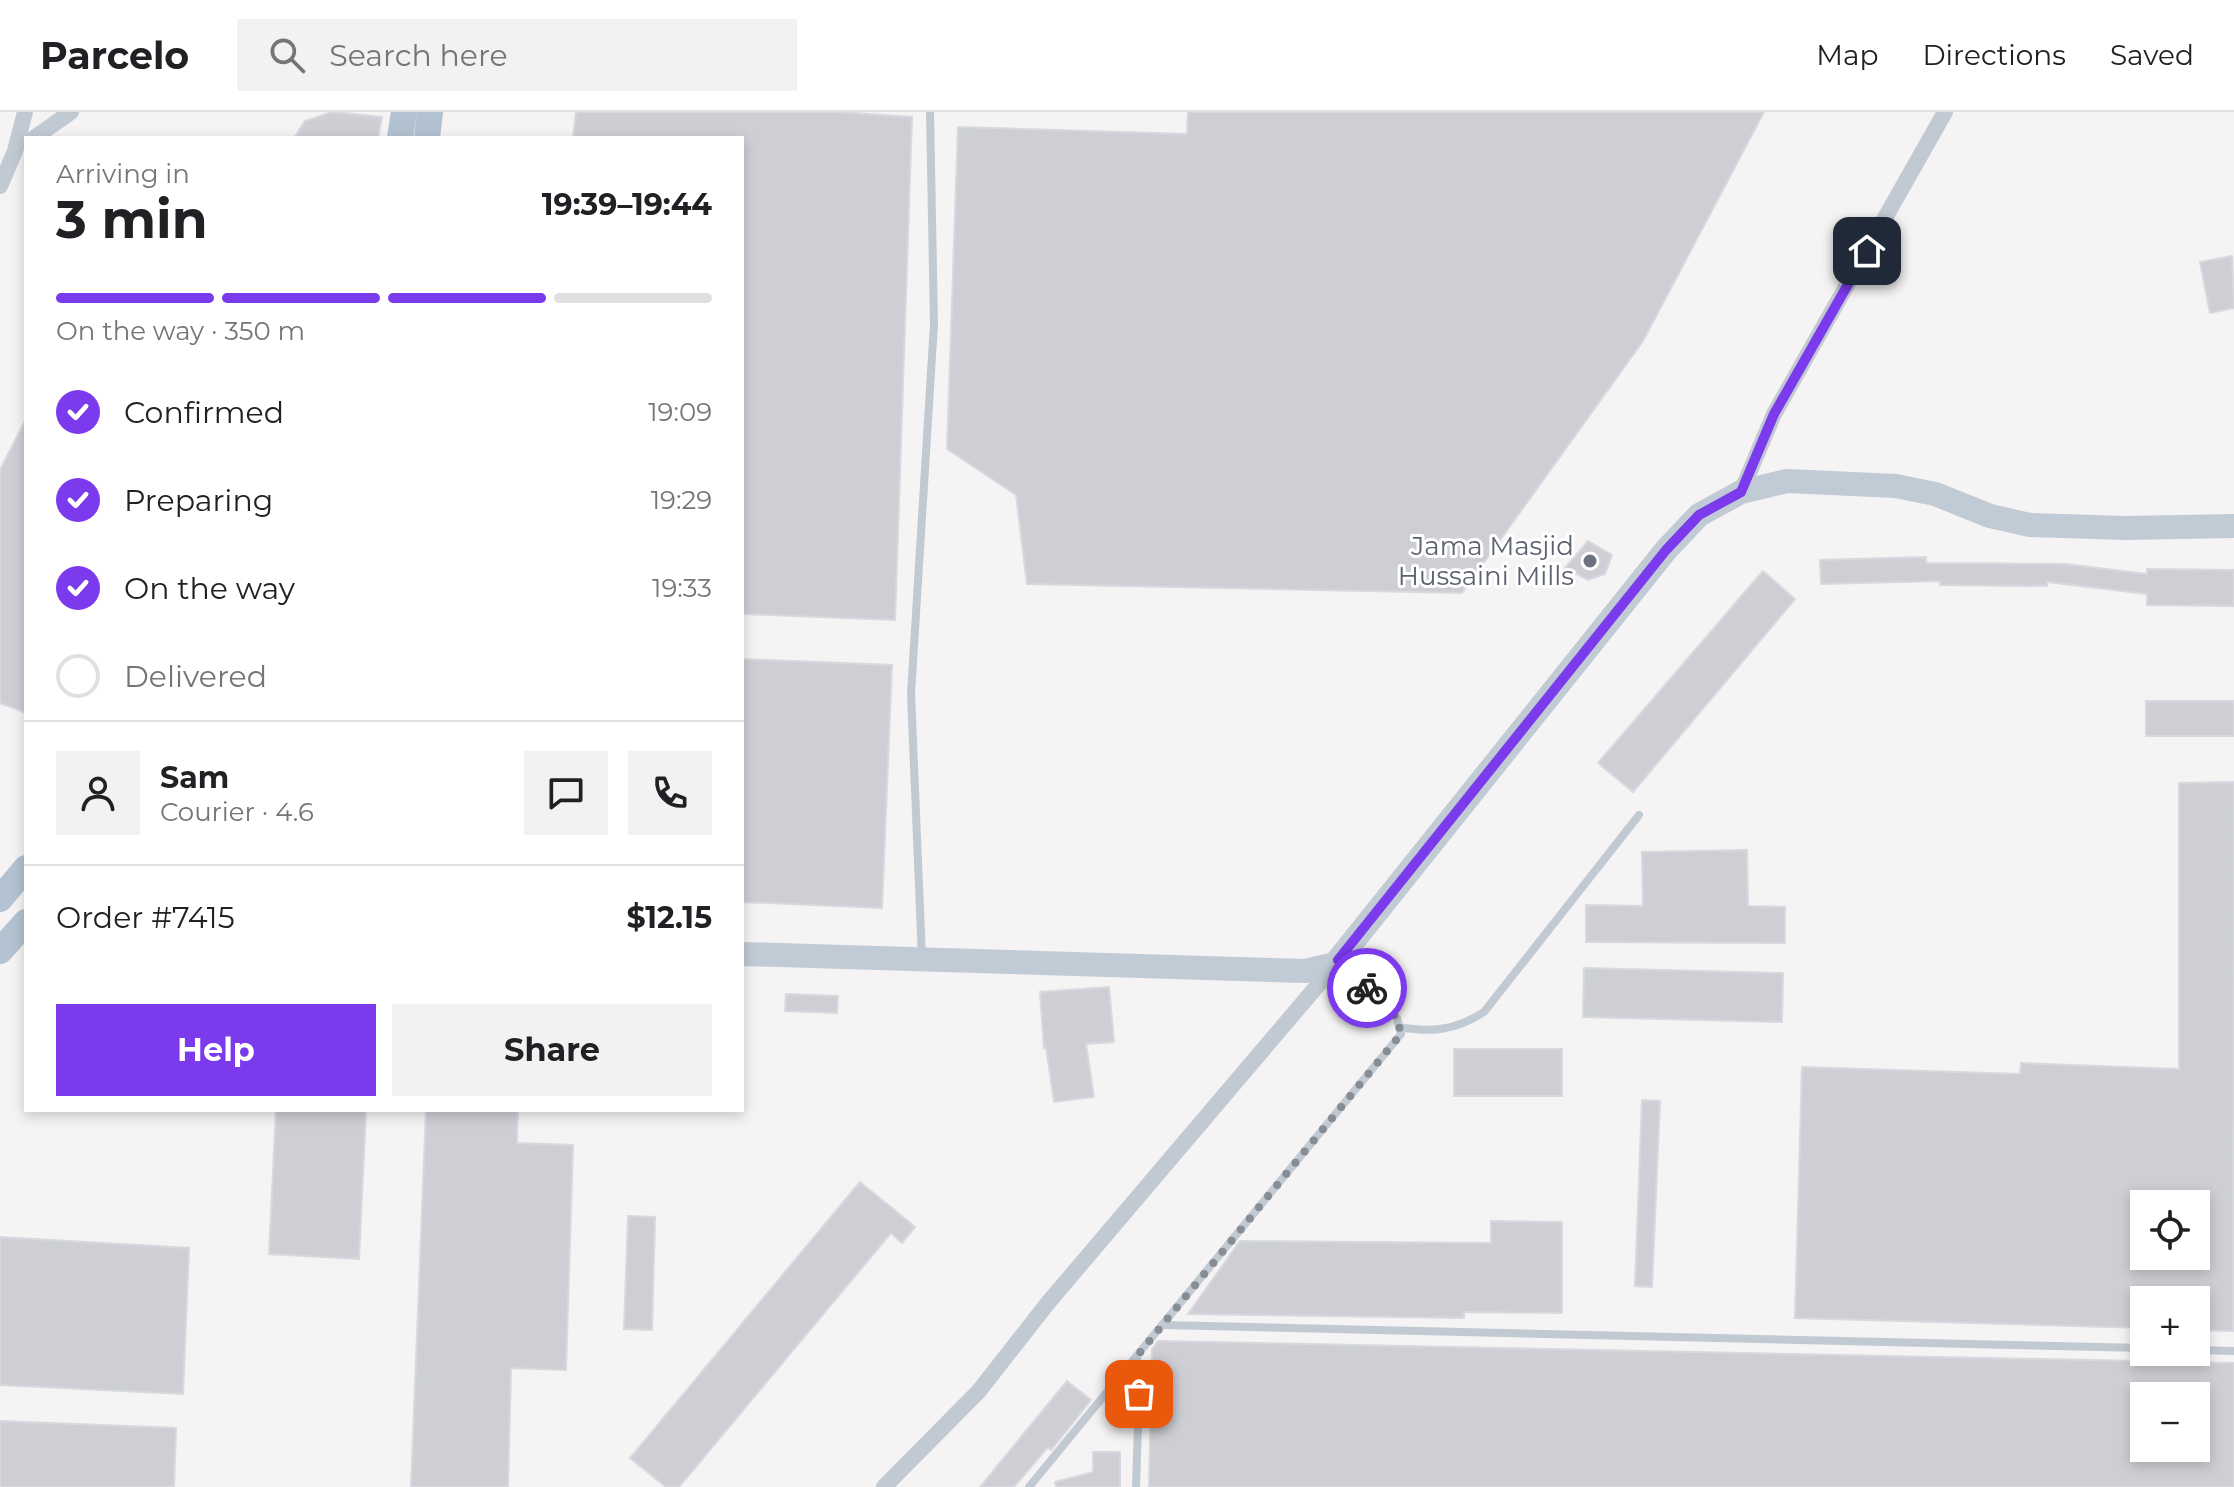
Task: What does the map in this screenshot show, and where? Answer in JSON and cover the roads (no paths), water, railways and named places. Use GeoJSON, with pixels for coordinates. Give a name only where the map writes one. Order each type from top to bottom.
{"type":"FeatureCollection","features":[{"type":"Feature","properties":{"kind":"main road"},"geometry":{"type":"LineString","coordinates":[[400,136],[404,112]]}},
{"type":"Feature","properties":{"kind":"main road"},"geometry":{"type":"LineString","coordinates":[[427,136],[430,112]]}},
{"type":"Feature","properties":{"kind":"main road"},"geometry":{"type":"LineString","coordinates":[[0,899],[24,870]]}},
{"type":"Feature","properties":{"kind":"main road"},"geometry":{"type":"LineString","coordinates":[[0,951],[24,924]]}},
{"type":"Feature","properties":{"kind":"street"},"geometry":{"type":"LineString","coordinates":[[0,186],[21,148],[25,112]]}},
{"type":"Feature","properties":{"kind":"street"},"geometry":{"type":"LineString","coordinates":[[37,136],[71,112]]}},
{"type":"Feature","properties":{"kind":"street"},"geometry":{"type":"LineString","coordinates":[[1741,492],[1774,414],[1945,112]]}},
{"type":"Feature","properties":{"kind":"street"},"geometry":{"type":"LineString","coordinates":[[884,1487],[979,1391],[1047,1304],[1337,962],[1666,550],[1699,515],[1741,492],[1787,481],[1896,486],[1935,494],[1990,516],[2030,525],[2125,528],[2234,526]]}},
{"type":"Feature","properties":{"kind":"street"},"geometry":{"type":"LineString","coordinates":[[744,954],[1305,971],[1337,962]]}},
{"type":"Feature","properties":{"kind":"lane"},"geometry":{"type":"LineString","coordinates":[[922,959],[911,694],[934,324],[930,112]]}},
{"type":"Feature","properties":{"kind":"lane"},"geometry":{"type":"LineString","coordinates":[[1399,1027],[1421,1031],[1445,1030],[1465,1024],[1484,1012],[1639,815]]}},
{"type":"Feature","properties":{"kind":"lane"},"geometry":{"type":"LineString","coordinates":[[1029,1487],[1401,1034],[1397,1018],[1337,962]]}},
{"type":"Feature","properties":{"kind":"lane"},"geometry":{"type":"LineString","coordinates":[[1162,1325],[2130,1348]]}},
{"type":"Feature","properties":{"kind":"lane"},"geometry":{"type":"LineString","coordinates":[[2210,1350],[2234,1351]]}},
{"type":"Feature","properties":{"kind":"lane"},"geometry":{"type":"LineString","coordinates":[[1136,1487],[1137,1356]]}},
{"type":"Feature","properties":{"kind":"place","name":"Jama Masjid Hussaini Mills"},"geometry":{"type":"Point","coordinates":[1590,561]}}]}
